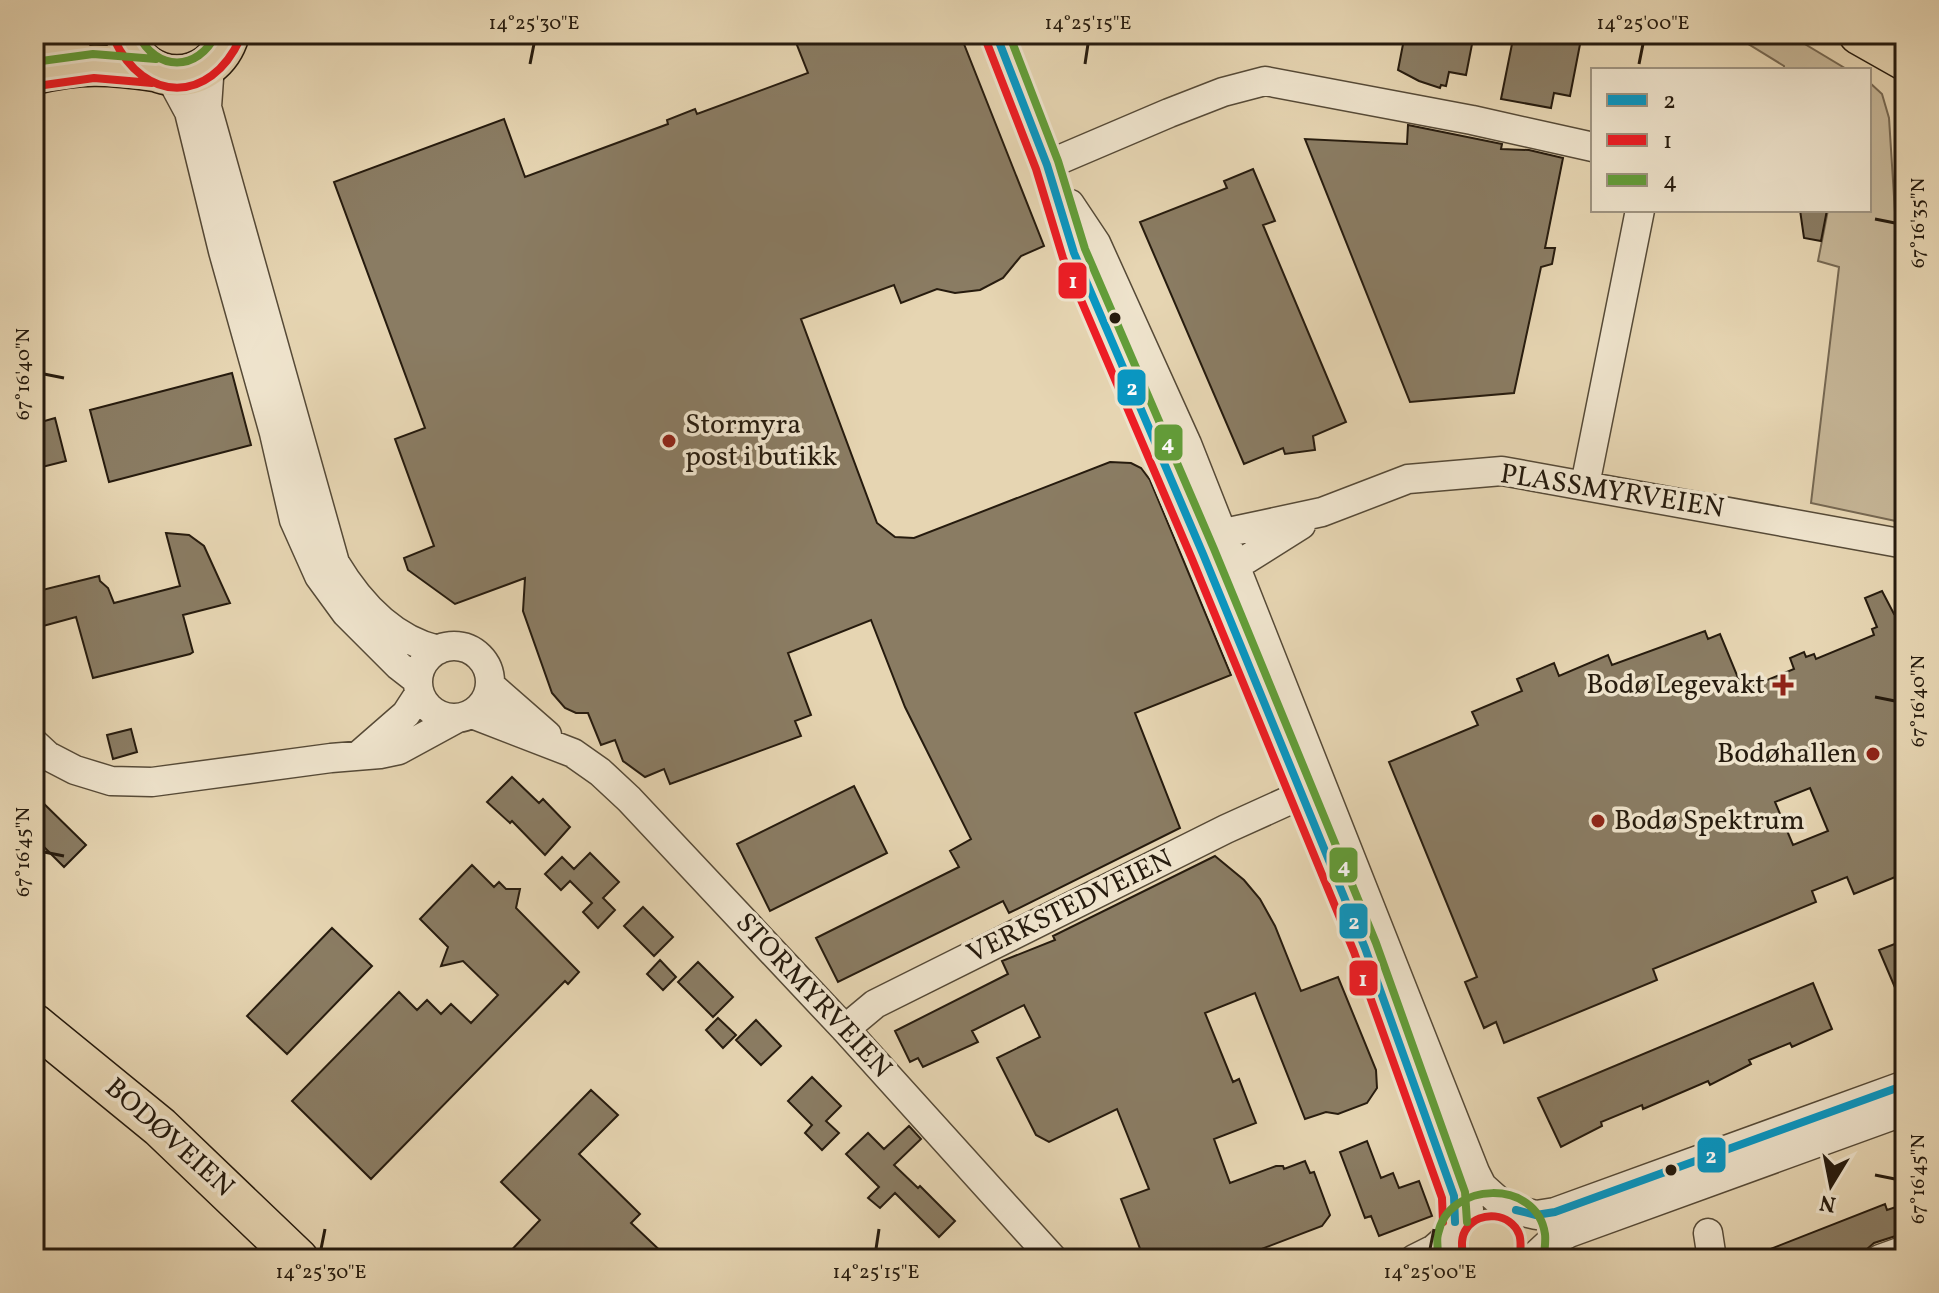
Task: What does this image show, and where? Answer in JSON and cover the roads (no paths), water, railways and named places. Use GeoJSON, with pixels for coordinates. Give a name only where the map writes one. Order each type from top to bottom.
{"type":"FeatureCollection","features":[{"type":"Feature","properties":{"kind":"highway"},"geometry":{"type":"LineString","coordinates":[[34,47],[73,34]]}},
{"type":"Feature","properties":{"kind":"highway"},"geometry":{"type":"LineString","coordinates":[[125,34],[134,54],[162,73]]}},
{"type":"Feature","properties":{"kind":"highway"},"geometry":{"type":"LineString","coordinates":[[1859,34],[1905,60]]}},
{"type":"Feature","properties":{"kind":"highway"},"geometry":{"type":"LineString","coordinates":[[34,74],[70,65],[95,63],[162,73],[198,71],[227,45]]}},
{"type":"Feature","properties":{"kind":"highway","name":"BODØVEIEN"},"geometry":{"type":"LineString","coordinates":[[34,1024],[160,1127],[298,1259]]}},
{"type":"Feature","properties":{"kind":"highway","name":"BODØVEIEN"},"geometry":{"type":"LineString","coordinates":[[34,1059],[149,1154],[260,1259]]}},
{"type":"Feature","properties":{"kind":"street"},"geometry":{"type":"LineString","coordinates":[[996,34],[1047,165],[1074,253],[1203,554],[1365,948],[1454,1196],[1452,1239]]}},
{"type":"Feature","properties":{"kind":"street"},"geometry":{"type":"LineString","coordinates":[[227,45],[207,107],[335,563],[352,591],[372,614],[416,645],[438,650]]}},
{"type":"Feature","properties":{"kind":"street"},"geometry":{"type":"LineString","coordinates":[[162,73],[189,112],[294,520],[319,576],[346,613],[418,687],[425,705],[434,713],[464,716]]}},
{"type":"Feature","properties":{"kind":"street"},"geometry":{"type":"LineString","coordinates":[[1047,165],[1223,92],[1265,81],[1472,120],[1591,147]]}},
{"type":"Feature","properties":{"kind":"street"},"geometry":{"type":"LineString","coordinates":[[1047,165],[1096,243],[1187,444],[1475,1172],[1482,1186],[1524,1217],[1534,1237],[1533,1259]]}},
{"type":"Feature","properties":{"kind":"street"},"geometry":{"type":"LineString","coordinates":[[1585,485],[1640,212]]}},
{"type":"Feature","properties":{"kind":"street","name":"PLASSMYRVEIEN"},"geometry":{"type":"LineString","coordinates":[[1224,533],[1322,512],[1408,479],[1502,471],[1905,544]]}},
{"type":"Feature","properties":{"kind":"street","name":"PLASSMYRVEIEN"},"geometry":{"type":"LineString","coordinates":[[1232,563],[1247,559],[1322,512]]}},
{"type":"Feature","properties":{"kind":"street"},"geometry":{"type":"LineString","coordinates":[[1203,554],[1224,533]]}},
{"type":"Feature","properties":{"kind":"street"},"geometry":{"type":"LineString","coordinates":[[1203,554],[1232,563]]}},
{"type":"Feature","properties":{"kind":"street"},"geometry":{"type":"LineString","coordinates":[[34,743],[48,756],[75,770],[111,781],[152,782],[399,750],[464,716],[487,696],[490,685],[485,664],[472,651],[454,646],[438,650],[428,657],[421,667],[418,687],[406,714],[359,755]]}},
{"type":"Feature","properties":{"kind":"street","name":"STORMYRVEIEN"},"geometry":{"type":"LineString","coordinates":[[490,685],[559,746],[600,772],[629,799],[845,1029],[1053,1259]]}},
{"type":"Feature","properties":{"kind":"street","name":"STORMYRVEIEN"},"geometry":{"type":"LineString","coordinates":[[464,716],[559,746]]}},
{"type":"Feature","properties":{"kind":"street","name":"VERKSTEDVEIEN"},"geometry":{"type":"LineString","coordinates":[[845,1029],[875,1004],[1226,829],[1301,795]]}},
{"type":"Feature","properties":{"kind":"street"},"geometry":{"type":"LineString","coordinates":[[1414,1259],[1452,1239],[1471,1208],[1491,1202],[1536,1215],[1555,1212],[1905,1085]]}},
{"type":"Feature","properties":{"kind":"street"},"geometry":{"type":"LineString","coordinates":[[1533,1259],[1548,1244],[1569,1233],[1905,1111]]}},
{"type":"Feature","properties":{"kind":"street"},"geometry":{"type":"LineString","coordinates":[[1880,1259],[1905,1250]]}},
{"type":"Feature","properties":{"kind":"place","name":"Stormyra post i butikk"},"geometry":{"type":"Point","coordinates":[669,441]}},
{"type":"Feature","properties":{"kind":"place","name":"Bodø Legevakt"},"geometry":{"type":"Point","coordinates":[1783,685]}},
{"type":"Feature","properties":{"kind":"place","name":"Bodøhallen"},"geometry":{"type":"Point","coordinates":[1873,754]}},
{"type":"Feature","properties":{"kind":"place","name":"Bodø Spektrum"},"geometry":{"type":"Point","coordinates":[1598,821]}}]}
